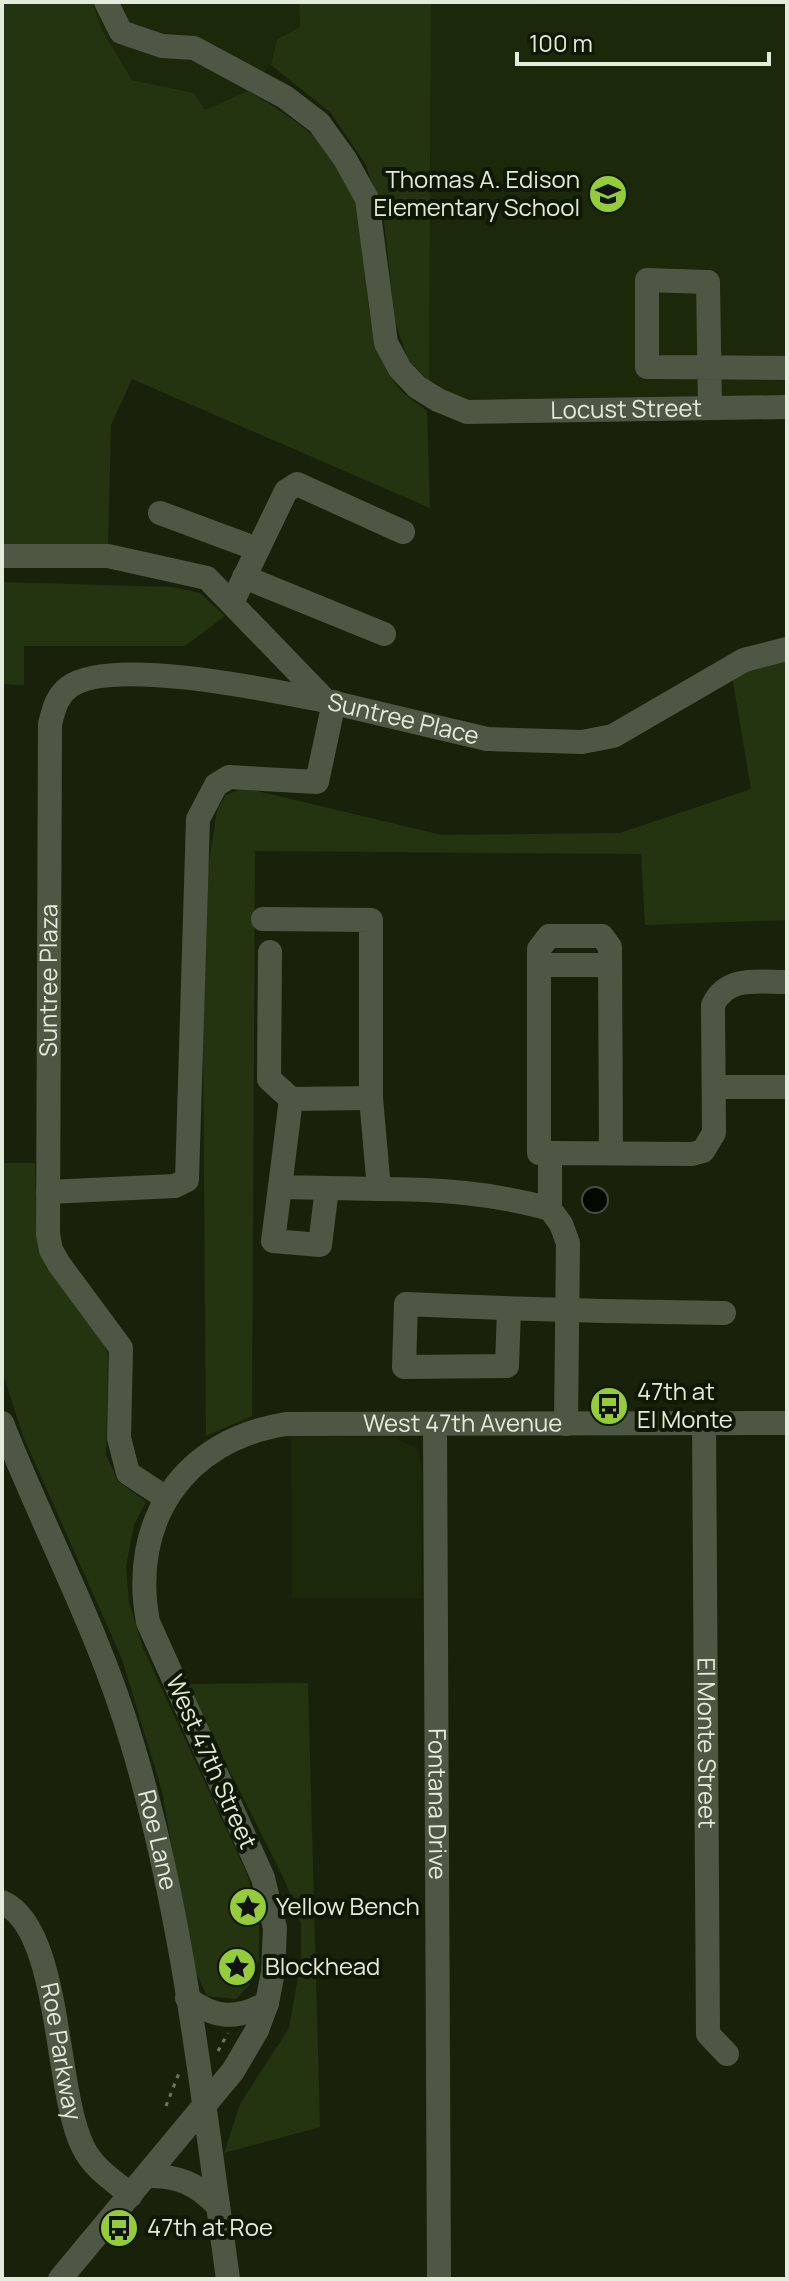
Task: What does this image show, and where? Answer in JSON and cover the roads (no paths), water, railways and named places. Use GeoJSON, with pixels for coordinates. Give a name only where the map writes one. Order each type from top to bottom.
{"type":"FeatureCollection","features":[{"type":"Feature","properties":{"kind":"street","name":"Locust Street"},"geometry":{"type":"LineString","coordinates":[[106,2],[121,32],[162,46],[194,48],[285,97],[319,123],[345,159],[367,199],[386,343],[411,380],[438,400],[467,412],[787,407]]}},
{"type":"Feature","properties":{"kind":"street"},"geometry":{"type":"LineString","coordinates":[[710,408],[708,368],[787,368]]}},
{"type":"Feature","properties":{"kind":"street"},"geometry":{"type":"LineString","coordinates":[[232,603],[286,491],[297,484],[403,532]]}},
{"type":"Feature","properties":{"kind":"street"},"geometry":{"type":"LineString","coordinates":[[160,513],[257,549]]}},
{"type":"Feature","properties":{"kind":"street","name":"Suntree Place"},"geometry":{"type":"LineString","coordinates":[[2,556],[108,556],[207,578],[330,702],[487,739],[582,742],[613,736],[744,660],[787,649]]}},
{"type":"Feature","properties":{"kind":"street"},"geometry":{"type":"LineString","coordinates":[[244,577],[384,634]]}},
{"type":"Feature","properties":{"kind":"street","name":"Suntree Plaza"},"geometry":{"type":"LineString","coordinates":[[166,1498],[128,1473],[121,1455],[121,1348],[51,1250],[48,1192],[50,724],[56,701],[69,687],[85,678],[104,675],[205,678],[330,702]]}},
{"type":"Feature","properties":{"kind":"street"},"geometry":{"type":"LineString","coordinates":[[48,1192],[175,1186],[187,1180],[198,819],[216,785],[229,777],[317,782],[330,702]]}},
{"type":"Feature","properties":{"kind":"street"},"geometry":{"type":"LineString","coordinates":[[263,919],[371,920],[371,1098],[379,1189]]}},
{"type":"Feature","properties":{"kind":"street"},"geometry":{"type":"LineString","coordinates":[[270,952],[269,1079],[291,1099],[371,1098]]}},
{"type":"Feature","properties":{"kind":"street"},"geometry":{"type":"LineString","coordinates":[[611,1153],[610,965],[539,965],[539,1153],[692,1154],[703,1151],[714,1133],[713,1005],[717,996],[736,982],[787,982]]}},
{"type":"Feature","properties":{"kind":"street"},"geometry":{"type":"LineString","coordinates":[[714,1087],[787,1087]]}},
{"type":"Feature","properties":{"kind":"street"},"geometry":{"type":"LineString","coordinates":[[291,1099],[273,1241],[320,1245],[327,1188]]}},
{"type":"Feature","properties":{"kind":"street"},"geometry":{"type":"LineString","coordinates":[[550,1153],[550,1209],[561,1224],[568,1243],[566,1424]]}},
{"type":"Feature","properties":{"kind":"street"},"geometry":{"type":"LineString","coordinates":[[280,1187],[444,1189],[509,1198],[550,1209]]}},
{"type":"Feature","properties":{"kind":"street"},"geometry":{"type":"LineString","coordinates":[[509,1309],[507,1366],[404,1367],[406,1304],[509,1309],[566,1312],[724,1313]]}},
{"type":"Feature","properties":{"kind":"street","name":"Roe Lane"},"geometry":{"type":"LineString","coordinates":[[2,1423],[111,1681],[132,1741],[150,1808],[187,1998],[228,2279]]}},
{"type":"Feature","properties":{"kind":"street","name":"El Monte Street"},"geometry":{"type":"LineString","coordinates":[[704,1423],[708,2034],[727,2054]]}},
{"type":"Feature","properties":{"kind":"street","name":"West 47th Avenue"},"geometry":{"type":"LineString","coordinates":[[166,1498],[195,1463],[236,1437],[259,1428],[286,1424],[787,1423]]}},
{"type":"Feature","properties":{"kind":"street","name":"Fontana Drive"},"geometry":{"type":"LineString","coordinates":[[435,1424],[426,1575],[439,2279]]}},
{"type":"Feature","properties":{"kind":"street","name":"West 47th Street"},"geometry":{"type":"LineString","coordinates":[[60,2279],[233,2071],[267,2003],[275,1928],[263,1878],[148,1622],[144,1570],[154,1522],[166,1498]]}},
{"type":"Feature","properties":{"kind":"street","name":"Roe Parkway"},"geometry":{"type":"LineString","coordinates":[[2,1902],[25,1920],[36,1941],[46,1976],[72,2116],[84,2149],[100,2170],[131,2195]]}},
{"type":"Feature","properties":{"kind":"street"},"geometry":{"type":"LineString","coordinates":[[187,1998],[207,2013],[230,2016],[248,2014],[267,2003]]}},
{"type":"Feature","properties":{"kind":"street"},"geometry":{"type":"LineString","coordinates":[[147,2176],[180,2178],[195,2185],[218,2206]]}},
{"type":"Feature","properties":{"kind":"place","name":"Thomas A. Edison Elementary School"},"geometry":{"type":"Point","coordinates":[608,194]}},
{"type":"Feature","properties":{"kind":"place","name":"47th at El Monte"},"geometry":{"type":"Point","coordinates":[609,1406]}},
{"type":"Feature","properties":{"kind":"place","name":"Yellow Bench"},"geometry":{"type":"Point","coordinates":[248,1907]}},
{"type":"Feature","properties":{"kind":"place","name":"Blockhead"},"geometry":{"type":"Point","coordinates":[237,1967]}},
{"type":"Feature","properties":{"kind":"place","name":"47th at Roe"},"geometry":{"type":"Point","coordinates":[119,2228]}}]}
